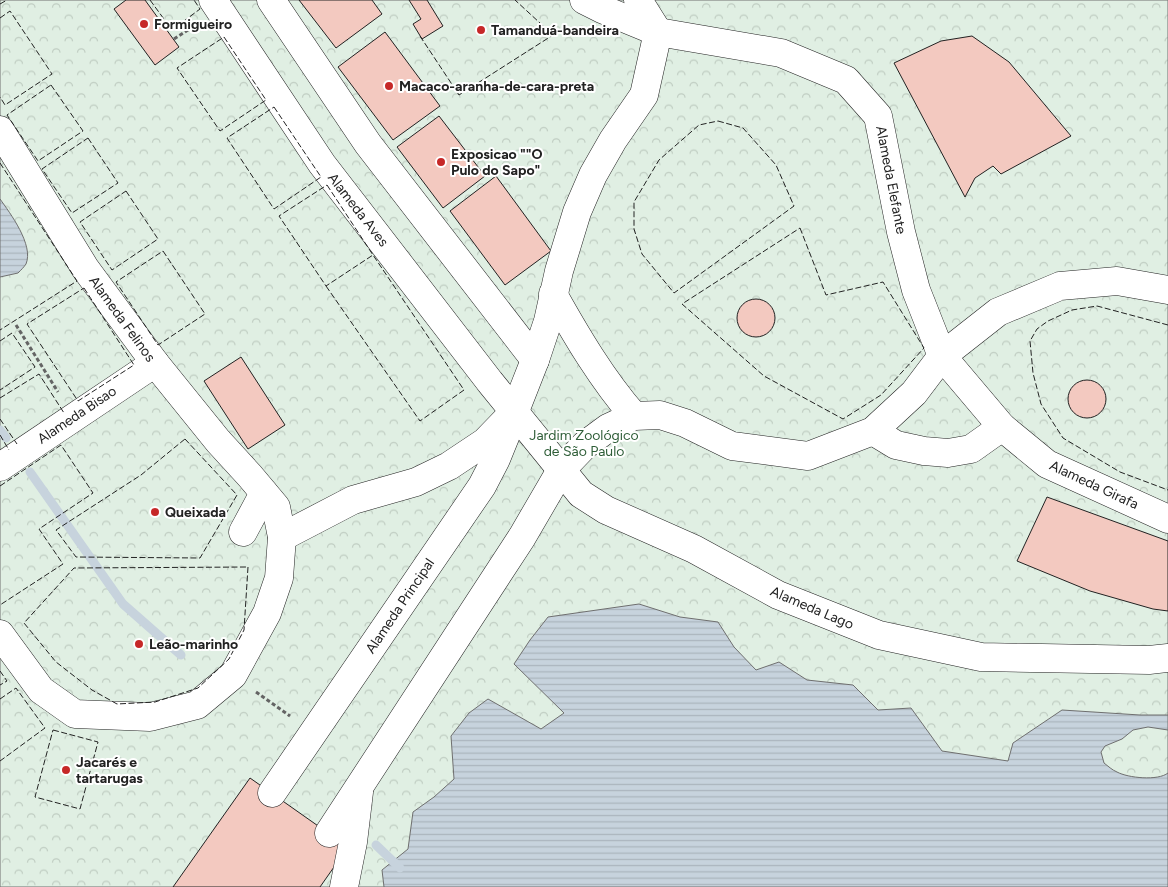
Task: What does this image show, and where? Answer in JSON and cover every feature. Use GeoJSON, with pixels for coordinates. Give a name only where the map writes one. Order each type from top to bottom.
{"type":"FeatureCollection","features":[{"type":"Feature","properties":{"kind":"lane","name":"Alameda Aves"},"geometry":{"type":"LineString","coordinates":[[213,0],[322,164],[490,382],[515,411]]}},
{"type":"Feature","properties":{"kind":"lane"},"geometry":{"type":"LineString","coordinates":[[271,0],[368,144],[535,360]]}},
{"type":"Feature","properties":{"kind":"lane","name":"Alameda Elefante"},"geometry":{"type":"LineString","coordinates":[[584,0],[658,32],[782,53],[846,80],[878,116],[900,232],[916,290],[942,356]]}},
{"type":"Feature","properties":{"kind":"lane"},"geometry":{"type":"LineString","coordinates":[[282,537],[353,500],[416,482],[449,466],[485,442],[515,411],[548,321],[553,294],[577,212],[593,175],[613,140],[644,95],[658,32],[638,0]]}},
{"type":"Feature","properties":{"kind":"lane","name":"Alameda Felinos"},"geometry":{"type":"LineString","coordinates":[[0,130],[85,268],[154,363],[276,508],[282,537],[279,578],[267,613],[233,675]]}},
{"type":"Feature","properties":{"kind":"lane"},"geometry":{"type":"LineString","coordinates":[[329,833],[522,537],[561,470],[585,445],[608,428],[634,416],[660,415],[685,423],[732,446],[808,456],[873,431],[914,393],[942,356],[998,312],[1060,286],[1117,281],[1168,290]]}},
{"type":"Feature","properties":{"kind":"lane"},"geometry":{"type":"LineString","coordinates":[[553,294],[574,333],[614,392],[634,416]]}},
{"type":"Feature","properties":{"kind":"lane","name":"Alameda Girafa"},"geometry":{"type":"LineString","coordinates":[[942,356],[1002,427],[1047,464],[1168,519]]}},
{"type":"Feature","properties":{"kind":"lane","name":"Alameda Bisao"},"geometry":{"type":"LineString","coordinates":[[0,467],[154,363]]}},
{"type":"Feature","properties":{"kind":"lane","name":"Alameda Lago"},"geometry":{"type":"LineString","coordinates":[[515,411],[581,494],[606,510],[694,549],[778,596],[879,635],[981,657],[1148,660],[1168,658]]}},
{"type":"Feature","properties":{"kind":"lane","name":"Alameda Principal"},"geometry":{"type":"LineString","coordinates":[[272,793],[482,486],[496,458],[515,411]]}},
{"type":"Feature","properties":{"kind":"lane"},"geometry":{"type":"LineString","coordinates":[[873,431],[896,445],[924,451],[948,453],[971,449],[1002,427]]}},
{"type":"Feature","properties":{"kind":"lane"},"geometry":{"type":"LineString","coordinates":[[243,532],[264,492]]}},
{"type":"Feature","properties":{"kind":"lane"},"geometry":{"type":"LineString","coordinates":[[0,634],[41,690],[75,714],[150,718],[197,705],[233,675]]}},
{"type":"Feature","properties":{"kind":"lane"},"geometry":{"type":"LineString","coordinates":[[344,887],[353,842],[360,787]]}},
{"type":"Feature","properties":{"kind":"path"},"geometry":{"type":"LineString","coordinates":[[16,325],[74,418]]}},
{"type":"Feature","properties":{"kind":"path"},"geometry":{"type":"LineString","coordinates":[[233,675],[314,733]]}},
{"type":"Feature","properties":{"kind":"green space","name":"Jardim Zoológico de São Paulo"},"geometry":{"type":"Polygon","coordinates":[[[0,0],[1168,0],[1168,887],[0,887],[0,0]]]}},
{"type":"Feature","properties":{"kind":"shaded area"},"geometry":{"type":"Polygon","coordinates":[[[0,199],[20,230],[28,256],[26,264],[18,273],[0,277],[0,199]]]}},
{"type":"Feature","properties":{"kind":"shaded area"},"geometry":{"type":"Polygon","coordinates":[[[639,604],[680,617],[718,622],[734,647],[756,670],[779,662],[807,680],[853,685],[878,710],[911,708],[942,751],[1008,761],[1013,743],[1062,710],[1168,715],[1168,730],[1148,727],[1133,730],[1122,739],[1105,746],[1101,752],[1104,763],[1122,774],[1150,778],[1163,776],[1168,773],[1168,887],[384,887],[382,870],[408,849],[413,812],[454,779],[451,736],[469,713],[488,699],[541,729],[564,713],[514,664],[548,617],[639,604]]]}},
{"type":"Feature","properties":{"kind":"building","name":"Formigueiro"},"geometry":{"type":"Polygon","coordinates":[[[126,0],[145,0],[179,47],[155,65],[114,9],[126,0]]]}},
{"type":"Feature","properties":{"kind":"building"},"geometry":{"type":"Polygon","coordinates":[[[299,0],[372,0],[382,14],[336,48],[299,0]]]}},
{"type":"Feature","properties":{"kind":"building"},"geometry":{"type":"Polygon","coordinates":[[[409,0],[427,0],[443,26],[422,39],[413,24],[421,19],[409,0]]]}},
{"type":"Feature","properties":{"kind":"building","name":"Macaco-aranha-de-cara-preta"},"geometry":{"type":"Polygon","coordinates":[[[385,32],[440,106],[393,140],[338,67],[385,32]]]}},
{"type":"Feature","properties":{"kind":"building"},"geometry":{"type":"Polygon","coordinates":[[[972,36],[1009,62],[1071,136],[1001,174],[993,166],[975,178],[965,197],[894,63],[941,41],[972,36]]]}},
{"type":"Feature","properties":{"kind":"building","name":"Exposicao \"\"O Pulo do Sapo\""},"geometry":{"type":"Polygon","coordinates":[[[439,116],[485,176],[443,208],[397,147],[439,116]]]}},
{"type":"Feature","properties":{"kind":"building"},"geometry":{"type":"Polygon","coordinates":[[[496,176],[551,251],[505,285],[450,211],[496,176]]]}},
{"type":"Feature","properties":{"kind":"building"},"geometry":{"type":"Polygon","coordinates":[[[756,299],[770,304],[775,318],[770,332],[756,337],[742,332],[737,318],[742,304],[756,299]]]}},
{"type":"Feature","properties":{"kind":"building"},"geometry":{"type":"Polygon","coordinates":[[[241,357],[285,425],[248,449],[204,381],[241,357]]]}},
{"type":"Feature","properties":{"kind":"building"},"geometry":{"type":"Polygon","coordinates":[[[1087,380],[1094,381],[1100,386],[1105,392],[1105,406],[1100,412],[1094,417],[1087,418],[1080,417],[1074,412],[1069,406],[1068,399],[1069,392],[1074,386],[1080,381],[1087,380]]]}},
{"type":"Feature","properties":{"kind":"building"},"geometry":{"type":"Polygon","coordinates":[[[1047,497],[1168,541],[1168,611],[1153,609],[1090,591],[1017,561],[1047,497]]]}},
{"type":"Feature","properties":{"kind":"building"},"geometry":{"type":"Polygon","coordinates":[[[250,778],[348,847],[320,887],[173,887],[250,778]]]}},
{"type":"Feature","properties":{"kind":"waterway"},"geometry":{"type":"LineString","coordinates":[[0,430],[6,438]]}},
{"type":"Feature","properties":{"kind":"waterway"},"geometry":{"type":"LineString","coordinates":[[30,472],[123,604],[181,655]]}},
{"type":"Feature","properties":{"kind":"waterway"},"geometry":{"type":"LineString","coordinates":[[376,845],[400,868]]}},
{"type":"Feature","properties":{"kind":"fence"},"geometry":{"type":"LineString","coordinates":[[0,4],[7,0]]}},
{"type":"Feature","properties":{"kind":"fence"},"geometry":{"type":"LineString","coordinates":[[150,0],[172,30],[200,9],[194,0]]}},
{"type":"Feature","properties":{"kind":"fence"},"geometry":{"type":"LineString","coordinates":[[420,36],[459,95],[553,35],[515,0]]}},
{"type":"Feature","properties":{"kind":"fence"},"geometry":{"type":"LineString","coordinates":[[0,18],[10,11],[52,74],[5,105],[0,97]]}},
{"type":"Feature","properties":{"kind":"fence"},"geometry":{"type":"LineString","coordinates":[[224,37],[266,100],[220,131],[177,68],[224,37]]}},
{"type":"Feature","properties":{"kind":"fence"},"geometry":{"type":"LineString","coordinates":[[51,85],[83,131],[38,161],[7,115],[51,85]]}},
{"type":"Feature","properties":{"kind":"fence"},"geometry":{"type":"LineString","coordinates":[[274,107],[321,177],[274,209],[227,138],[274,107]]}},
{"type":"Feature","properties":{"kind":"fence"},"geometry":{"type":"LineString","coordinates":[[718,121],[743,128],[776,165],[794,206],[674,293],[642,254],[634,229],[634,202],[659,160],[699,125],[718,121]]}},
{"type":"Feature","properties":{"kind":"fence"},"geometry":{"type":"LineString","coordinates":[[88,138],[118,183],[72,213],[42,169],[88,138]]}},
{"type":"Feature","properties":{"kind":"fence"},"geometry":{"type":"LineString","coordinates":[[0,163],[77,281],[0,330]]}},
{"type":"Feature","properties":{"kind":"fence"},"geometry":{"type":"LineString","coordinates":[[327,185],[373,255],[326,286],[279,216],[327,185]]}},
{"type":"Feature","properties":{"kind":"fence"},"geometry":{"type":"LineString","coordinates":[[126,191],[158,239],[112,270],[80,222],[126,191]]}},
{"type":"Feature","properties":{"kind":"fence"},"geometry":{"type":"LineString","coordinates":[[800,228],[826,295],[883,282],[924,348],[881,395],[843,419],[764,376],[682,304],[800,228]]}},
{"type":"Feature","properties":{"kind":"fence"},"geometry":{"type":"LineString","coordinates":[[163,251],[205,314],[158,345],[116,282],[163,251]]}},
{"type":"Feature","properties":{"kind":"fence"},"geometry":{"type":"LineString","coordinates":[[326,286],[420,421],[464,390],[373,255]]}},
{"type":"Feature","properties":{"kind":"fence"},"geometry":{"type":"LineString","coordinates":[[84,288],[134,365],[78,401],[27,324],[84,288]]}},
{"type":"Feature","properties":{"kind":"fence"},"geometry":{"type":"LineString","coordinates":[[1168,325],[1097,306],[1072,310],[1048,321],[1037,329],[1030,341],[1033,373],[1041,404],[1063,438],[1120,472],[1168,490]]}},
{"type":"Feature","properties":{"kind":"fence"},"geometry":{"type":"LineString","coordinates":[[0,341],[12,333],[35,367],[0,390]]}},
{"type":"Feature","properties":{"kind":"fence"},"geometry":{"type":"LineString","coordinates":[[0,398],[39,374],[64,413]]}},
{"type":"Feature","properties":{"kind":"fence"},"geometry":{"type":"LineString","coordinates":[[0,419],[17,444]]}},
{"type":"Feature","properties":{"kind":"fence"},"geometry":{"type":"LineString","coordinates":[[0,435],[9,450]]}},
{"type":"Feature","properties":{"kind":"fence"},"geometry":{"type":"LineString","coordinates":[[185,439],[237,495],[200,558],[76,557],[56,530],[141,475],[185,439]]}},
{"type":"Feature","properties":{"kind":"fence"},"geometry":{"type":"LineString","coordinates":[[0,486],[61,445],[93,493],[39,529],[63,564],[0,605]]}},
{"type":"Feature","properties":{"kind":"fence"},"geometry":{"type":"LineString","coordinates":[[248,567],[244,630],[229,659],[198,688],[155,702],[117,704],[92,690],[56,662],[24,623],[74,568],[248,567]]}},
{"type":"Feature","properties":{"kind":"fence"},"geometry":{"type":"LineString","coordinates":[[0,671],[7,681],[0,685]]}},
{"type":"Feature","properties":{"kind":"fence"},"geometry":{"type":"LineString","coordinates":[[0,699],[16,688],[45,728],[0,761]]}},
{"type":"Feature","properties":{"kind":"fence"},"geometry":{"type":"LineString","coordinates":[[53,730],[98,742],[80,809],[35,797],[53,730]]}},
{"type":"Feature","properties":{"kind":"place","name":"Formigueiro"},"geometry":{"type":"Point","coordinates":[144,24]}},
{"type":"Feature","properties":{"kind":"place","name":"Tamanduá-bandeira"},"geometry":{"type":"Point","coordinates":[481,30]}},
{"type":"Feature","properties":{"kind":"place","name":"Macaco-aranha-de-cara-preta"},"geometry":{"type":"Point","coordinates":[389,86]}},
{"type":"Feature","properties":{"kind":"place","name":"Exposicao \"\"O Pulo do Sapo\""},"geometry":{"type":"Point","coordinates":[441,162]}},
{"type":"Feature","properties":{"kind":"place","name":"Queixada"},"geometry":{"type":"Point","coordinates":[155,512]}},
{"type":"Feature","properties":{"kind":"place","name":"Leão-marinho"},"geometry":{"type":"Point","coordinates":[139,644]}},
{"type":"Feature","properties":{"kind":"place","name":"Jacarés e tartarugas"},"geometry":{"type":"Point","coordinates":[66,770]}}]}
